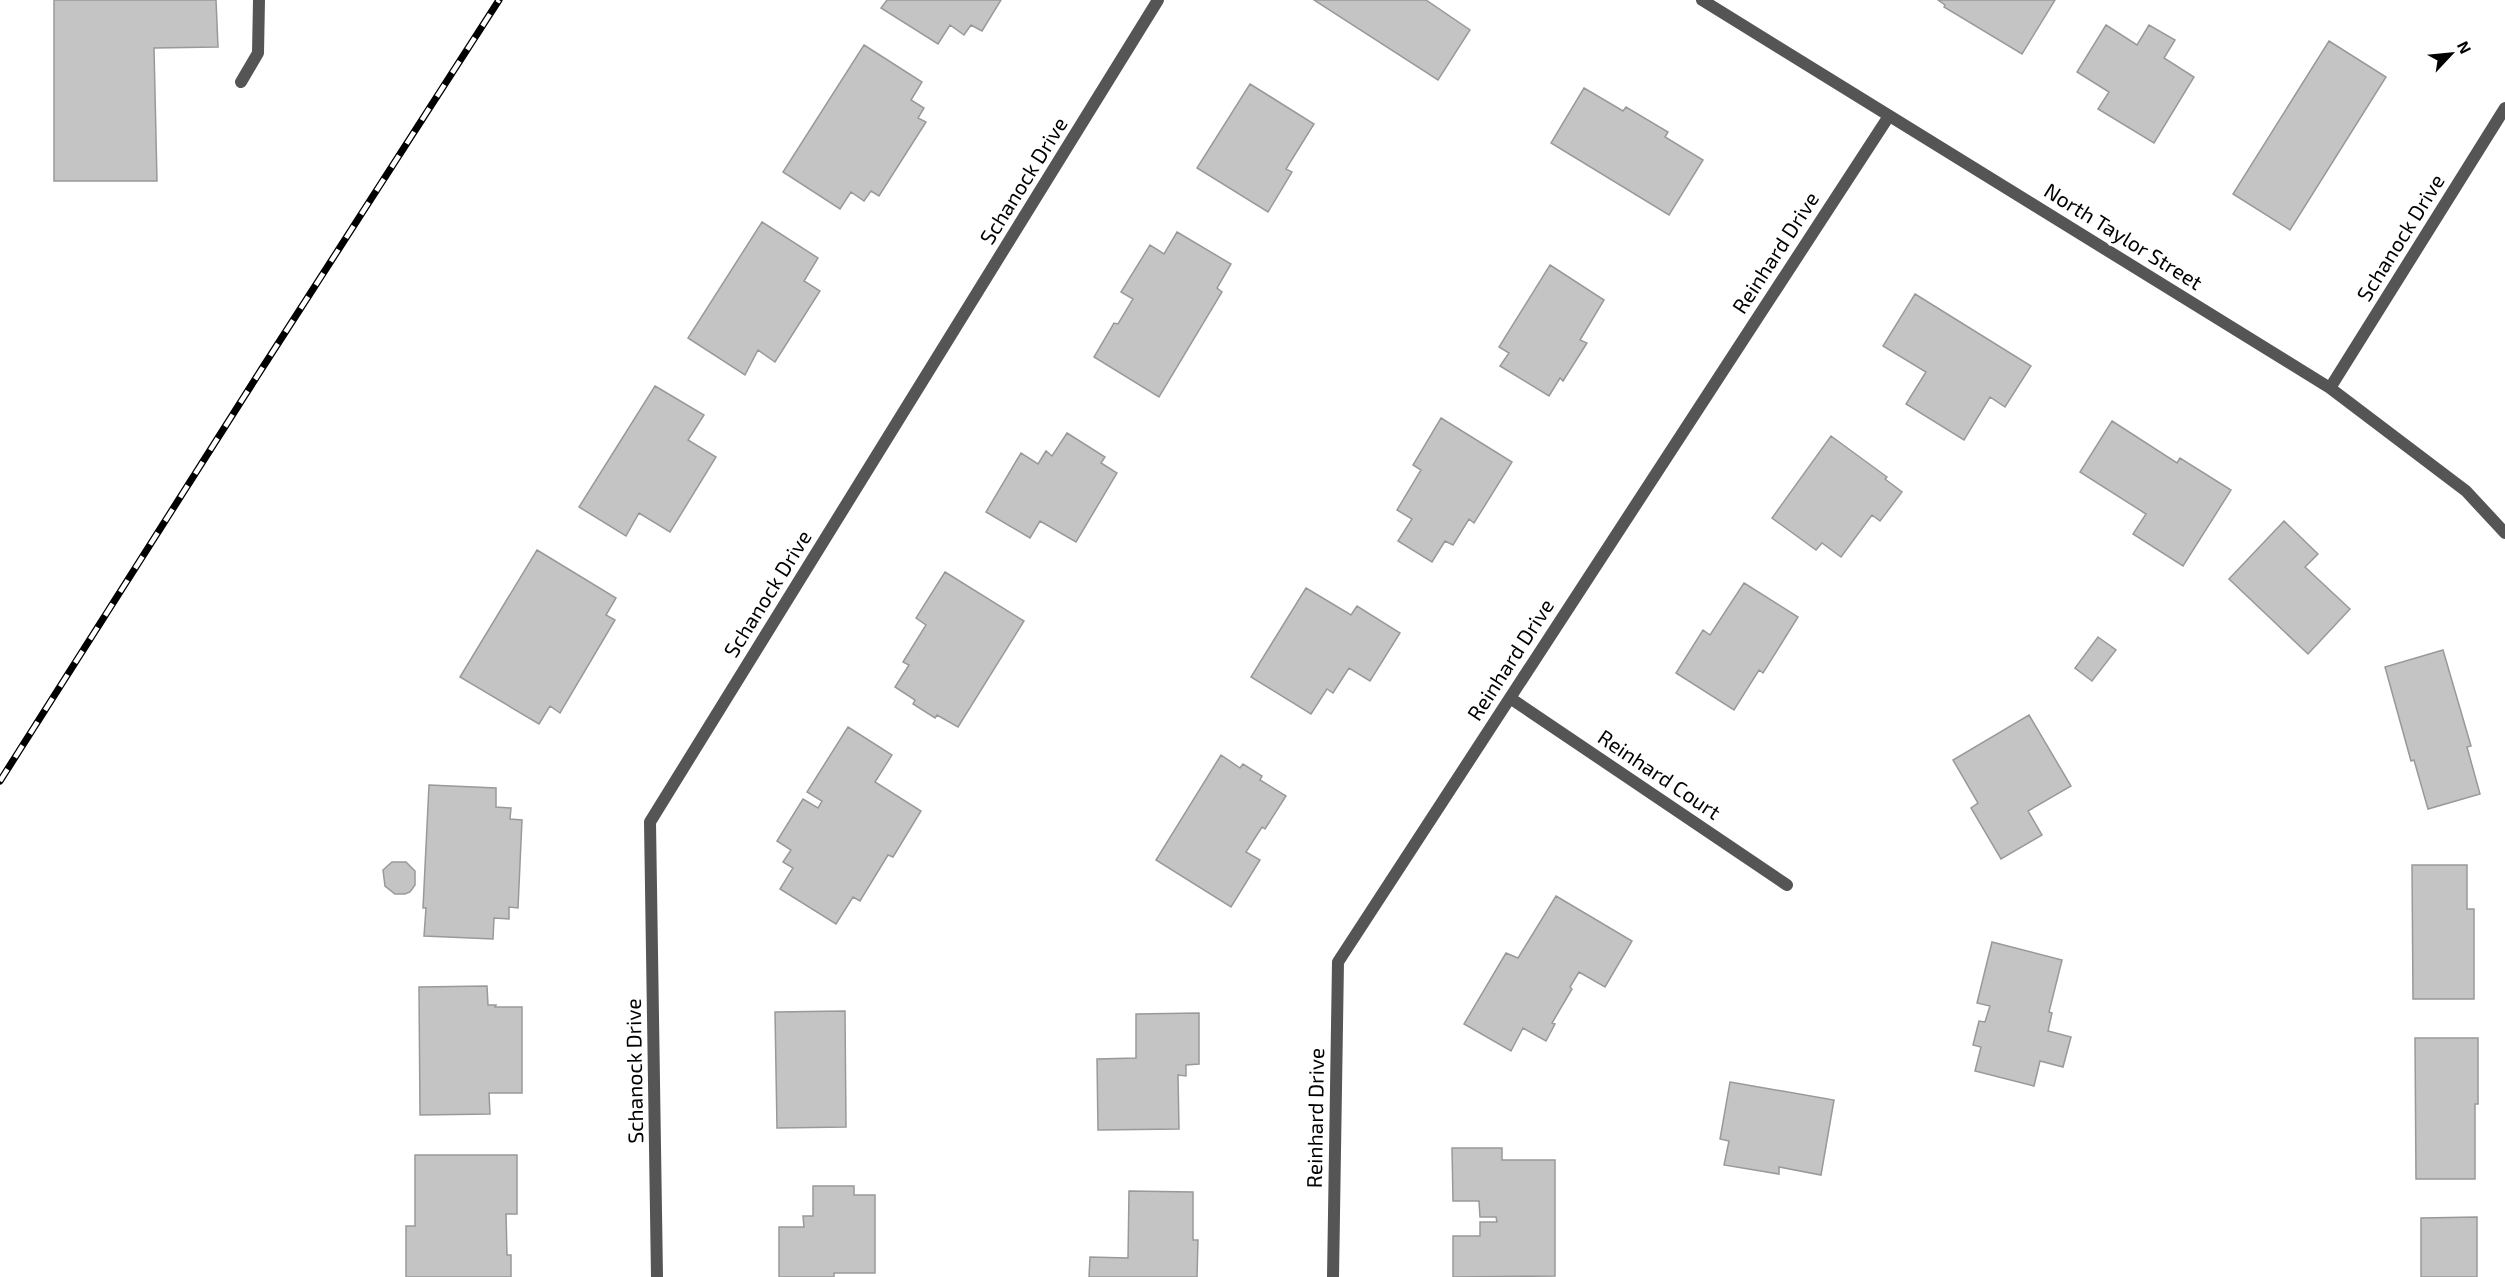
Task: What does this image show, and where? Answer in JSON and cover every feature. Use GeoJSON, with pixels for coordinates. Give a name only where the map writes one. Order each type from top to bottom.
{"type":"FeatureCollection","features":[{"type":"Feature","properties":{"kind":"street"},"geometry":{"type":"LineString","coordinates":[[241,82],[258,53],[259,0]]}},
{"type":"Feature","properties":{"kind":"street","name":"Schanock Drive"},"geometry":{"type":"LineString","coordinates":[[657,1277],[650,822],[1158,0]]}},
{"type":"Feature","properties":{"kind":"street","name":"North Taylor Street"},"geometry":{"type":"LineString","coordinates":[[1702,0],[2330,388],[2466,491],[2505,533]]}},
{"type":"Feature","properties":{"kind":"street","name":"Schanock Drive"},"geometry":{"type":"LineString","coordinates":[[2330,388],[2505,108]]}},
{"type":"Feature","properties":{"kind":"street","name":"Reinhard Drive"},"geometry":{"type":"LineString","coordinates":[[1333,1277],[1338,962],[1889,116]]}},
{"type":"Feature","properties":{"kind":"street","name":"Reinhard Court"},"geometry":{"type":"LineString","coordinates":[[1510,698],[1786,885]]}},
{"type":"Feature","properties":{"kind":"building"},"geometry":{"type":"Polygon","coordinates":[[[54,0],[216,0],[218,47],[154,48],[157,181],[54,181],[54,0]]]}},
{"type":"Feature","properties":{"kind":"building"},"geometry":{"type":"Polygon","coordinates":[[[887,0],[1001,0],[982,31],[971,25],[964,35],[950,25],[938,44],[881,8],[887,0]]]}},
{"type":"Feature","properties":{"kind":"building"},"geometry":{"type":"Polygon","coordinates":[[[1314,0],[1426,0],[1470,30],[1438,80],[1314,0]]]}},
{"type":"Feature","properties":{"kind":"building"},"geometry":{"type":"Polygon","coordinates":[[[1938,0],[2055,0],[2022,54],[1944,7],[1945,5],[1938,0]]]}},
{"type":"Feature","properties":{"kind":"building"},"geometry":{"type":"Polygon","coordinates":[[[2106,25],[2137,45],[2149,25],[2175,40],[2164,58],[2194,77],[2154,143],[2098,109],[2109,92],[2077,72],[2106,25]]]}},
{"type":"Feature","properties":{"kind":"building"},"geometry":{"type":"Polygon","coordinates":[[[2329,41],[2386,77],[2290,230],[2233,194],[2329,41]]]}},
{"type":"Feature","properties":{"kind":"building"},"geometry":{"type":"Polygon","coordinates":[[[864,45],[922,82],[911,100],[924,108],[918,118],[926,122],[879,196],[871,191],[864,201],[851,192],[840,209],[783,172],[864,45]]]}},
{"type":"Feature","properties":{"kind":"building"},"geometry":{"type":"Polygon","coordinates":[[[1250,84],[1314,124],[1286,169],[1292,172],[1268,212],[1197,168],[1250,84]]]}},
{"type":"Feature","properties":{"kind":"building"},"geometry":{"type":"Polygon","coordinates":[[[1584,88],[1623,111],[1626,107],[1668,132],[1665,137],[1703,160],[1669,215],[1551,143],[1584,88]]]}},
{"type":"Feature","properties":{"kind":"building"},"geometry":{"type":"Polygon","coordinates":[[[762,222],[818,258],[804,281],[820,291],[775,362],[758,350],[745,375],[688,338],[762,222]]]}},
{"type":"Feature","properties":{"kind":"building"},"geometry":{"type":"Polygon","coordinates":[[[1177,232],[1231,264],[1217,288],[1222,292],[1159,397],[1094,357],[1114,323],[1118,324],[1133,299],[1121,292],[1150,245],[1164,254],[1177,232]]]}},
{"type":"Feature","properties":{"kind":"building"},"geometry":{"type":"Polygon","coordinates":[[[1550,265],[1604,300],[1580,340],[1587,343],[1563,381],[1560,378],[1549,396],[1500,366],[1509,353],[1499,347],[1550,265]]]}},
{"type":"Feature","properties":{"kind":"building"},"geometry":{"type":"Polygon","coordinates":[[[1915,294],[2031,366],[2005,407],[1990,397],[1964,440],[1906,404],[1926,372],[1883,346],[1915,294]]]}},
{"type":"Feature","properties":{"kind":"building"},"geometry":{"type":"Polygon","coordinates":[[[655,386],[704,415],[688,440],[716,457],[670,532],[639,513],[626,536],[579,507],[655,386]]]}},
{"type":"Feature","properties":{"kind":"building"},"geometry":{"type":"Polygon","coordinates":[[[1441,418],[1512,462],[1474,523],[1469,519],[1453,545],[1445,541],[1432,562],[1398,541],[1412,519],[1397,510],[1421,470],[1413,465],[1441,418]]]}},
{"type":"Feature","properties":{"kind":"building"},"geometry":{"type":"Polygon","coordinates":[[[2112,421],[2177,463],[2180,458],[2231,490],[2183,566],[2133,534],[2146,514],[2080,472],[2112,421]]]}},
{"type":"Feature","properties":{"kind":"building"},"geometry":{"type":"Polygon","coordinates":[[[1067,433],[1105,457],[1101,463],[1117,473],[1076,542],[1040,521],[1030,538],[986,512],[1021,453],[1038,464],[1046,451],[1052,456],[1067,433]]]}},
{"type":"Feature","properties":{"kind":"building"},"geometry":{"type":"Polygon","coordinates":[[[1831,436],[1887,477],[1885,479],[1902,492],[1880,521],[1872,515],[1841,557],[1822,543],[1816,550],[1772,518],[1831,436]]]}},
{"type":"Feature","properties":{"kind":"building"},"geometry":{"type":"Polygon","coordinates":[[[2284,521],[2318,554],[2305,567],[2350,609],[2308,654],[2229,579],[2284,521]]]}},
{"type":"Feature","properties":{"kind":"building"},"geometry":{"type":"Polygon","coordinates":[[[537,550],[616,598],[606,615],[615,620],[560,713],[550,706],[539,724],[460,677],[537,550]]]}},
{"type":"Feature","properties":{"kind":"building"},"geometry":{"type":"Polygon","coordinates":[[[945,572],[1024,621],[958,727],[937,715],[935,718],[913,704],[915,700],[895,687],[909,665],[903,662],[926,625],[916,618],[945,572]]]}},
{"type":"Feature","properties":{"kind":"building"},"geometry":{"type":"Polygon","coordinates":[[[1744,583],[1798,617],[1763,673],[1759,670],[1734,710],[1676,673],[1703,630],[1710,635],[1744,583]]]}},
{"type":"Feature","properties":{"kind":"building"},"geometry":{"type":"Polygon","coordinates":[[[1306,588],[1351,615],[1357,606],[1400,633],[1370,681],[1349,668],[1333,693],[1327,689],[1311,714],[1251,677],[1306,588]]]}},
{"type":"Feature","properties":{"kind":"building"},"geometry":{"type":"Polygon","coordinates":[[[2098,637],[2116,650],[2092,681],[2075,668],[2098,637]]]}},
{"type":"Feature","properties":{"kind":"building"},"geometry":{"type":"Polygon","coordinates":[[[2443,650],[2471,746],[2467,747],[2480,794],[2428,809],[2414,760],[2411,761],[2385,667],[2443,650]]]}},
{"type":"Feature","properties":{"kind":"building"},"geometry":{"type":"Polygon","coordinates":[[[2029,715],[2071,786],[2028,811],[2042,835],[2001,859],[1971,808],[1978,803],[1953,760],[2029,715]]]}},
{"type":"Feature","properties":{"kind":"building"},"geometry":{"type":"Polygon","coordinates":[[[848,727],[892,755],[875,782],[921,811],[893,857],[888,855],[860,901],[853,897],[836,924],[780,889],[793,868],[783,862],[791,850],[777,841],[803,799],[818,808],[822,801],[807,792],[848,727]]]}},
{"type":"Feature","properties":{"kind":"building"},"geometry":{"type":"Polygon","coordinates":[[[1221,755],[1240,768],[1243,764],[1262,776],[1260,780],[1286,796],[1265,829],[1262,827],[1246,852],[1260,860],[1231,907],[1156,860],[1221,755]]]}},
{"type":"Feature","properties":{"kind":"building"},"geometry":{"type":"Polygon","coordinates":[[[429,785],[496,788],[496,807],[511,808],[510,819],[522,820],[518,908],[509,907],[509,919],[494,918],[493,939],[424,936],[426,908],[423,908],[429,785]]]}},
{"type":"Feature","properties":{"kind":"building"},"geometry":{"type":"Polygon","coordinates":[[[392,862],[406,862],[415,871],[415,885],[410,892],[395,894],[385,886],[383,870],[392,862]]]}},
{"type":"Feature","properties":{"kind":"building"},"geometry":{"type":"Polygon","coordinates":[[[2412,865],[2467,865],[2467,909],[2474,909],[2474,999],[2413,999],[2412,865]]]}},
{"type":"Feature","properties":{"kind":"building"},"geometry":{"type":"Polygon","coordinates":[[[1556,896],[1632,941],[1605,987],[1579,972],[1552,1023],[1555,1024],[1546,1041],[1523,1028],[1511,1051],[1464,1024],[1506,953],[1518,958],[1556,896]]]}},
{"type":"Feature","properties":{"kind":"building"},"geometry":{"type":"Polygon","coordinates":[[[1992,942],[2062,960],[2049,1012],[2052,1013],[2048,1031],[2071,1037],[2063,1067],[2040,1061],[2034,1086],[1975,1071],[1981,1047],[1973,1045],[1979,1021],[1985,1022],[1990,1006],[1977,1003],[1992,942]]]}},
{"type":"Feature","properties":{"kind":"building"},"geometry":{"type":"Polygon","coordinates":[[[487,986],[488,1005],[522,1007],[522,1093],[489,1093],[490,1114],[420,1115],[419,987],[487,986]]]}},
{"type":"Feature","properties":{"kind":"building"},"geometry":{"type":"Polygon","coordinates":[[[845,1011],[846,1127],[777,1128],[775,1012],[845,1011]]]}},
{"type":"Feature","properties":{"kind":"building"},"geometry":{"type":"Polygon","coordinates":[[[1199,1013],[1199,1064],[1186,1065],[1186,1076],[1178,1075],[1179,1129],[1098,1130],[1097,1059],[1136,1058],[1136,1014],[1199,1013]]]}},
{"type":"Feature","properties":{"kind":"building"},"geometry":{"type":"Polygon","coordinates":[[[2415,1038],[2478,1038],[2475,1179],[2416,1179],[2415,1038]]]}},
{"type":"Feature","properties":{"kind":"building"},"geometry":{"type":"Polygon","coordinates":[[[1730,1082],[1834,1100],[1821,1175],[1779,1167],[1779,1174],[1724,1165],[1729,1141],[1720,1139],[1730,1082]]]}},
{"type":"Feature","properties":{"kind":"building"},"geometry":{"type":"Polygon","coordinates":[[[1452,1148],[1502,1148],[1502,1160],[1555,1160],[1555,1276],[1453,1277],[1453,1236],[1480,1236],[1480,1222],[1497,1222],[1496,1217],[1480,1217],[1479,1201],[1453,1201],[1452,1148]]]}},
{"type":"Feature","properties":{"kind":"building"},"geometry":{"type":"Polygon","coordinates":[[[415,1155],[517,1155],[517,1214],[506,1214],[507,1255],[511,1255],[511,1277],[406,1277],[406,1226],[415,1226],[415,1155]]]}},
{"type":"Feature","properties":{"kind":"building"},"geometry":{"type":"Polygon","coordinates":[[[813,1186],[854,1186],[854,1195],[875,1195],[875,1273],[834,1273],[834,1277],[779,1277],[779,1227],[804,1227],[803,1216],[813,1216],[813,1186]]]}},
{"type":"Feature","properties":{"kind":"building"},"geometry":{"type":"Polygon","coordinates":[[[1129,1191],[1193,1192],[1193,1240],[1198,1240],[1197,1277],[1089,1277],[1090,1257],[1128,1258],[1129,1191]]]}},
{"type":"Feature","properties":{"kind":"building"},"geometry":{"type":"Polygon","coordinates":[[[2477,1217],[2477,1277],[2421,1277],[2421,1218],[2477,1217]]]}},
{"type":"Feature","properties":{"kind":"railway"},"geometry":{"type":"LineString","coordinates":[[0,781],[499,0]]}}]}
